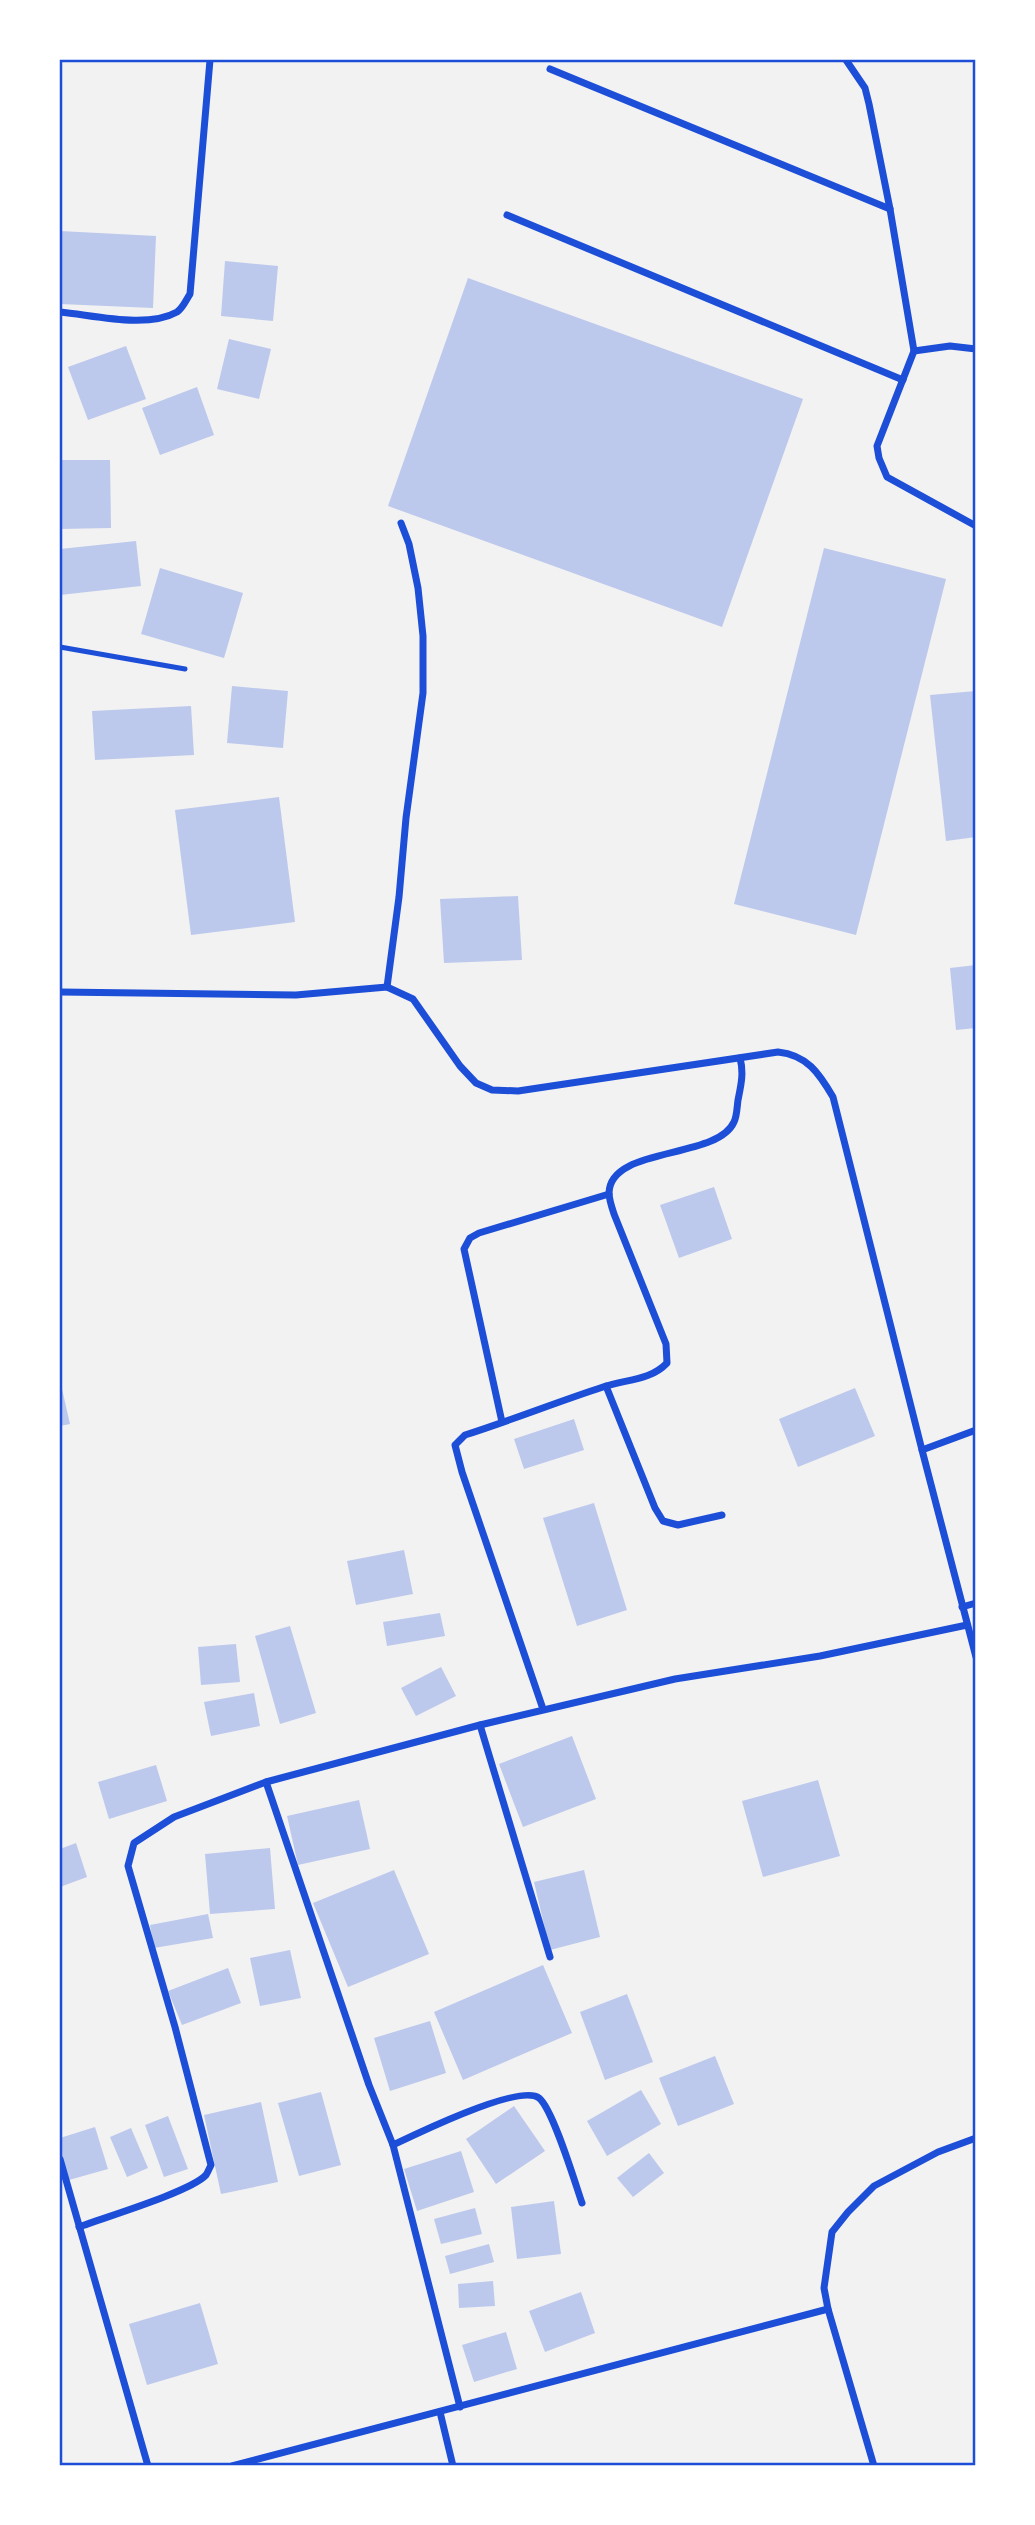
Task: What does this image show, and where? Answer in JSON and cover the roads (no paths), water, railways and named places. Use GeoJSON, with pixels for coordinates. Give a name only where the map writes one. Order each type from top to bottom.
{"type":"FeatureCollection","features":[{"type":"Feature","properties":{"kind":"street"},"geometry":{"type":"LineString","coordinates":[[60,312],[139,320],[160,319],[179,311],[191,295],[210,60]]}},
{"type":"Feature","properties":{"kind":"street"},"geometry":{"type":"LineString","coordinates":[[846,60],[864,88],[890,209],[914,351],[877,446],[882,468],[887,477],[975,526]]}},
{"type":"Feature","properties":{"kind":"street"},"geometry":{"type":"LineString","coordinates":[[550,69],[890,209]]}},
{"type":"Feature","properties":{"kind":"street"},"geometry":{"type":"LineString","coordinates":[[507,215],[903,380]]}},
{"type":"Feature","properties":{"kind":"street"},"geometry":{"type":"LineString","coordinates":[[914,351],[950,346],[975,349]]}},
{"type":"Feature","properties":{"kind":"street"},"geometry":{"type":"LineString","coordinates":[[387,987],[399,897],[405,818],[424,693],[423,636],[418,588],[409,544],[401,523]]}},
{"type":"Feature","properties":{"kind":"street"},"geometry":{"type":"LineString","coordinates":[[60,992],[296,995],[387,987],[413,999],[460,1066],[476,1083],[492,1090],[518,1091],[778,1052],[792,1053],[807,1061],[821,1076],[833,1097],[975,1657]]}},
{"type":"Feature","properties":{"kind":"street"},"geometry":{"type":"LineString","coordinates":[[543,1709],[456,1445],[461,1437],[606,1386],[644,1377],[659,1371],[667,1363],[668,1354],[608,1194],[612,1180],[626,1168],[711,1141],[734,1123],[743,1079],[740,1058]]}},
{"type":"Feature","properties":{"kind":"street"},"geometry":{"type":"LineString","coordinates":[[502,1422],[464,1250],[470,1238],[480,1233],[608,1194]]}},
{"type":"Feature","properties":{"kind":"street"},"geometry":{"type":"LineString","coordinates":[[606,1386],[655,1508],[663,1521],[678,1525],[722,1515]]}},
{"type":"Feature","properties":{"kind":"street"},"geometry":{"type":"LineString","coordinates":[[922,1450],[975,1430]]}},
{"type":"Feature","properties":{"kind":"street"},"geometry":{"type":"LineString","coordinates":[[962,1607],[975,1603]]}},
{"type":"Feature","properties":{"kind":"street"},"geometry":{"type":"LineString","coordinates":[[79,2227],[198,2181],[208,2174],[211,2165],[175,2027],[128,1866],[134,1843],[174,1817],[266,1782],[480,1725],[675,1679],[820,1656],[967,1625]]}},
{"type":"Feature","properties":{"kind":"street"},"geometry":{"type":"LineString","coordinates":[[480,1725],[550,1957]]}},
{"type":"Feature","properties":{"kind":"street"},"geometry":{"type":"LineString","coordinates":[[266,1782],[369,2085],[393,2145],[460,2407]]}},
{"type":"Feature","properties":{"kind":"street"},"geometry":{"type":"LineString","coordinates":[[393,2145],[463,2113],[514,2096],[537,2096],[543,2102],[553,2124],[582,2203]]}},
{"type":"Feature","properties":{"kind":"street"},"geometry":{"type":"LineString","coordinates":[[874,2466],[824,2288],[832,2232],[874,2186],[938,2152],[975,2138]]}},
{"type":"Feature","properties":{"kind":"street"},"geometry":{"type":"LineString","coordinates":[[60,2159],[148,2466]]}},
{"type":"Feature","properties":{"kind":"street"},"geometry":{"type":"LineString","coordinates":[[232,2466],[828,2309]]}},
{"type":"Feature","properties":{"kind":"street"},"geometry":{"type":"LineString","coordinates":[[440,2412],[453,2466]]}},
{"type":"Feature","properties":{"kind":"lane"},"geometry":{"type":"LineString","coordinates":[[60,647],[185,669]]}}]}
